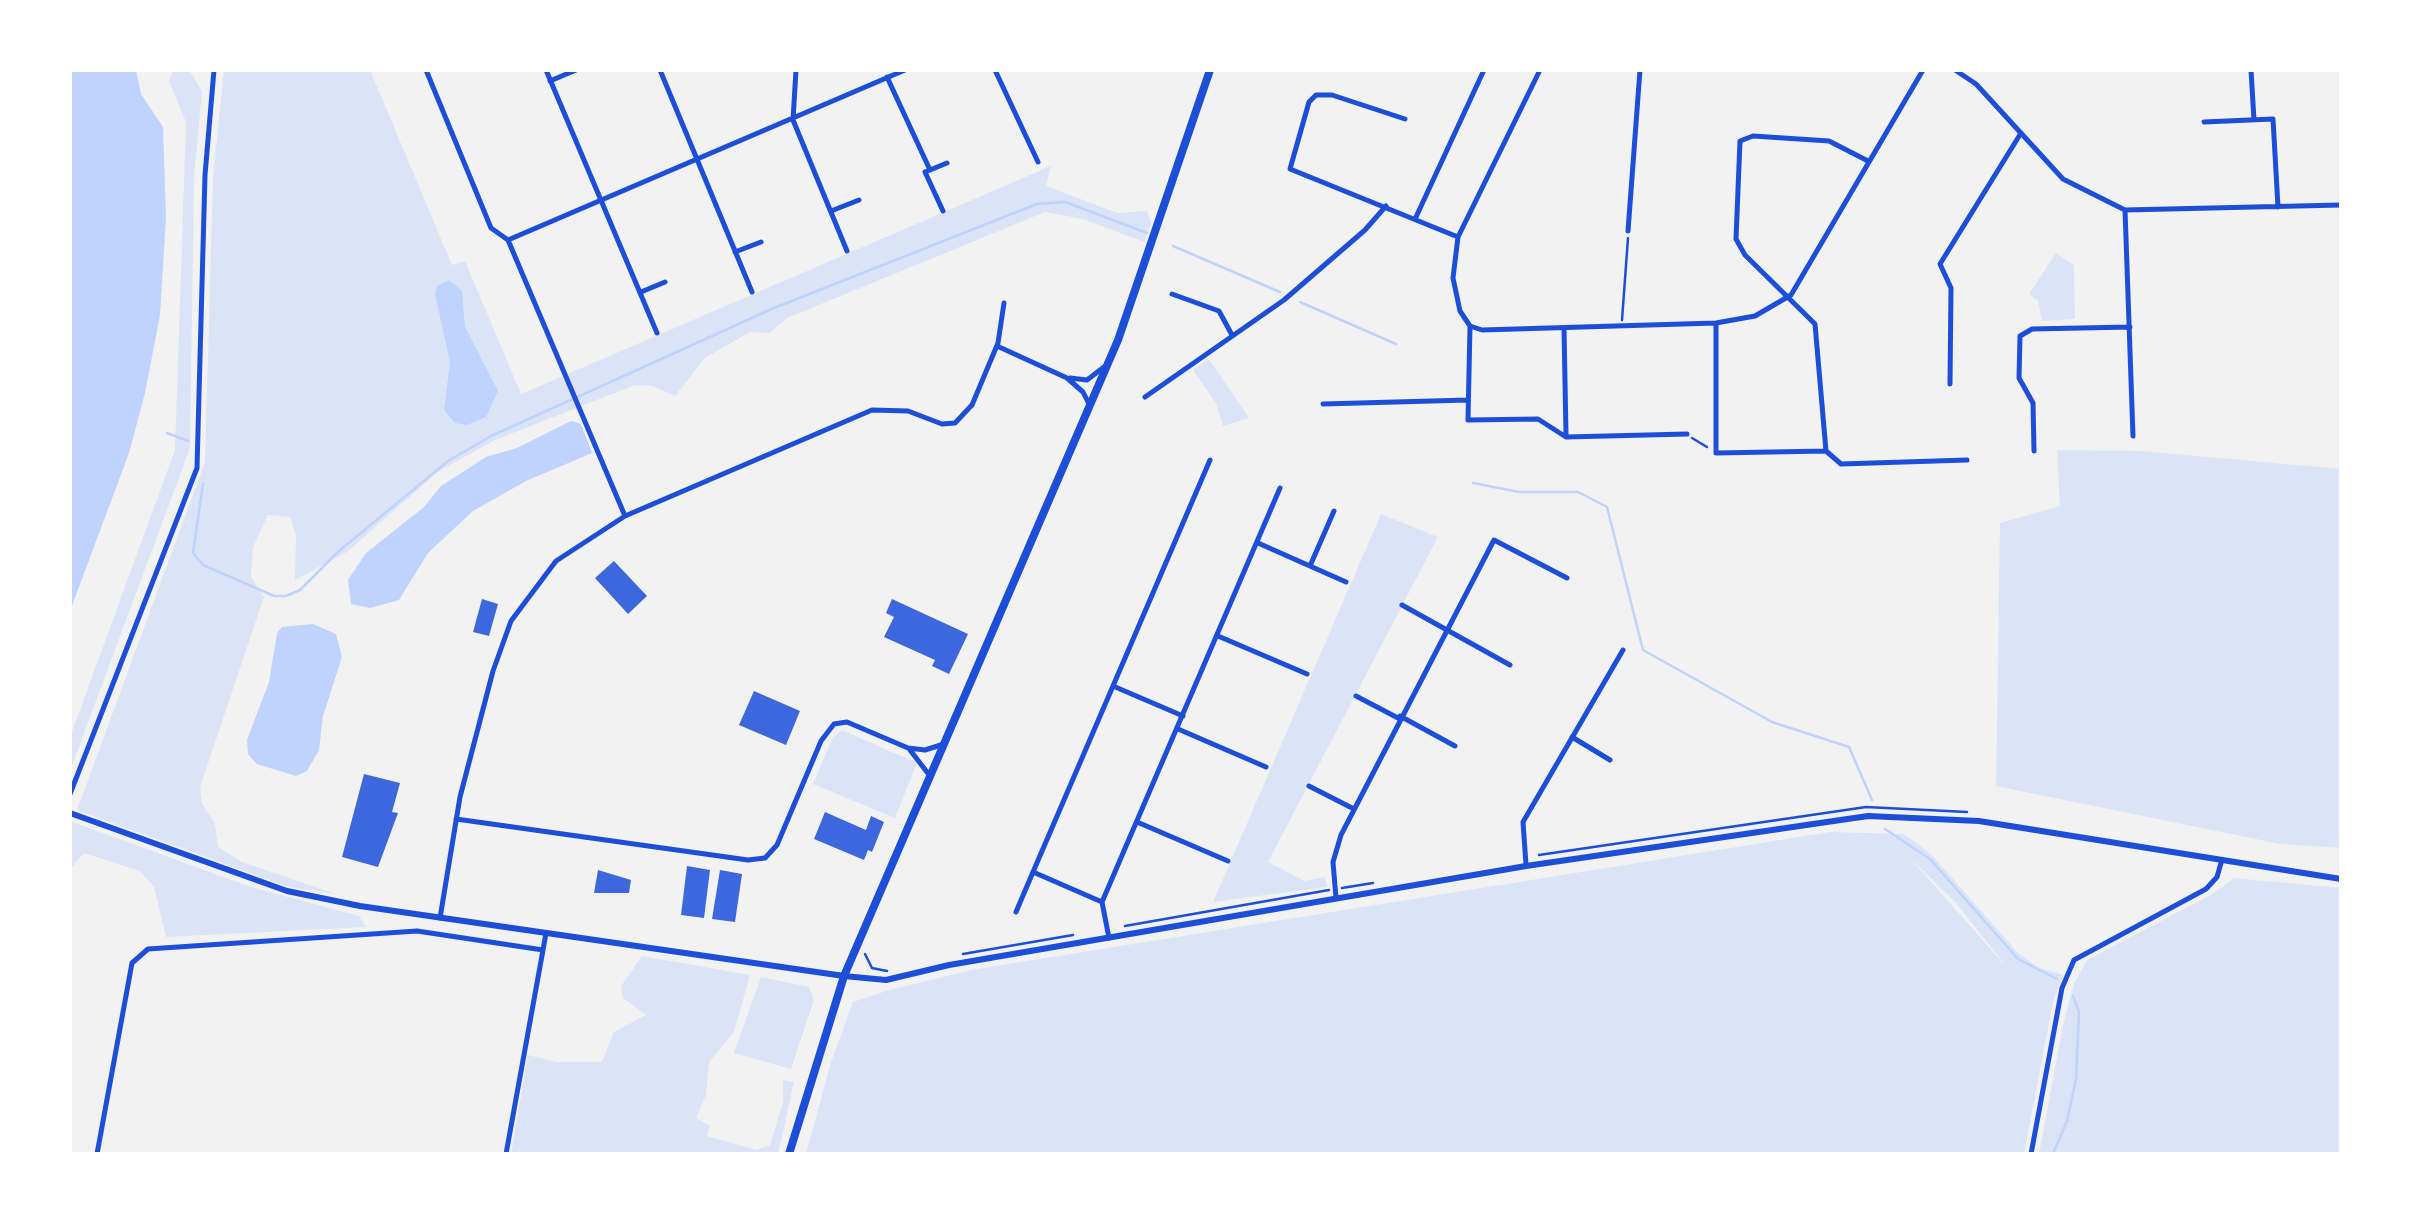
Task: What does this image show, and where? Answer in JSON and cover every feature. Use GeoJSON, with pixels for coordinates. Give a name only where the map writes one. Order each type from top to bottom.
{"type":"FeatureCollection","features":[{"type":"Feature","properties":{"kind":"main road"},"geometry":{"type":"LineString","coordinates":[[788,1154],[844,976],[1108,362],[1146,266],[1210,70]]}},
{"type":"Feature","properties":{"kind":"street"},"geometry":{"type":"LineString","coordinates":[[70,794],[196,468],[205,174],[214,70]]}},
{"type":"Feature","properties":{"kind":"street"},"geometry":{"type":"LineString","coordinates":[[426,70],[491,228],[508,240],[626,516]]}},
{"type":"Feature","properties":{"kind":"street"},"geometry":{"type":"LineString","coordinates":[[546,70],[658,333]]}},
{"type":"Feature","properties":{"kind":"street"},"geometry":{"type":"LineString","coordinates":[[550,81],[576,70]]}},
{"type":"Feature","properties":{"kind":"street"},"geometry":{"type":"LineString","coordinates":[[660,70],[752,292]]}},
{"type":"Feature","properties":{"kind":"street"},"geometry":{"type":"LineString","coordinates":[[796,70],[794,120],[847,250]]}},
{"type":"Feature","properties":{"kind":"street"},"geometry":{"type":"LineString","coordinates":[[508,240],[905,70]]}},
{"type":"Feature","properties":{"kind":"street"},"geometry":{"type":"LineString","coordinates":[[995,70],[1038,162]]}},
{"type":"Feature","properties":{"kind":"street"},"geometry":{"type":"LineString","coordinates":[[1416,218],[1484,70]]}},
{"type":"Feature","properties":{"kind":"street"},"geometry":{"type":"LineString","coordinates":[[1540,70],[1458,237],[1454,278],[1460,311],[1470,326],[1468,420],[1538,419],[1566,437],[1687,434]]}},
{"type":"Feature","properties":{"kind":"street"},"geometry":{"type":"LineString","coordinates":[[1628,232],[1640,70]]}},
{"type":"Feature","properties":{"kind":"street"},"geometry":{"type":"LineString","coordinates":[[1470,326],[1482,330],[1716,323],[1755,316],[1791,295],[1923,70]]}},
{"type":"Feature","properties":{"kind":"street"},"geometry":{"type":"LineString","coordinates":[[1955,70],[1976,84],[2063,179],[2125,210],[2341,204]]}},
{"type":"Feature","properties":{"kind":"street"},"geometry":{"type":"LineString","coordinates":[[2251,70],[2254,120]]}},
{"type":"Feature","properties":{"kind":"street"},"geometry":{"type":"LineString","coordinates":[[887,77],[930,170]]}},
{"type":"Feature","properties":{"kind":"street"},"geometry":{"type":"LineString","coordinates":[[1404,118],[1332,94],[1316,94],[1309,102],[1290,157],[1290,169],[1458,237]]}},
{"type":"Feature","properties":{"kind":"street"},"geometry":{"type":"LineString","coordinates":[[2204,122],[2272,120],[2278,207]]}},
{"type":"Feature","properties":{"kind":"street"},"geometry":{"type":"LineString","coordinates":[[1950,384],[1951,288],[1940,264],[2020,133]]}},
{"type":"Feature","properties":{"kind":"street"},"geometry":{"type":"LineString","coordinates":[[1826,451],[1815,324],[1791,295],[1745,255],[1736,239],[1740,141],[1753,136],[1830,141],[1868,162]]}},
{"type":"Feature","properties":{"kind":"street"},"geometry":{"type":"LineString","coordinates":[[943,211],[925,172],[947,163]]}},
{"type":"Feature","properties":{"kind":"street"},"geometry":{"type":"LineString","coordinates":[[831,211],[859,200]]}},
{"type":"Feature","properties":{"kind":"street"},"geometry":{"type":"LineString","coordinates":[[1145,397],[1284,300],[1365,230],[1386,206]]}},
{"type":"Feature","properties":{"kind":"street"},"geometry":{"type":"LineString","coordinates":[[2125,210],[2133,436]]}},
{"type":"Feature","properties":{"kind":"street"},"geometry":{"type":"LineString","coordinates":[[735,252],[761,242]]}},
{"type":"Feature","properties":{"kind":"street"},"geometry":{"type":"LineString","coordinates":[[641,292],[665,282]]}},
{"type":"Feature","properties":{"kind":"street"},"geometry":{"type":"LineString","coordinates":[[1172,294],[1219,311],[1232,335]]}},
{"type":"Feature","properties":{"kind":"street"},"geometry":{"type":"LineString","coordinates":[[440,918],[456,820],[493,671],[511,621],[556,560],[626,516],[872,410],[908,411],[942,424],[955,423],[972,405],[997,346],[1004,304]]}},
{"type":"Feature","properties":{"kind":"street"},"geometry":{"type":"LineString","coordinates":[[1716,323],[1716,453],[1826,451],[1841,464],[1966,460]]}},
{"type":"Feature","properties":{"kind":"street"},"geometry":{"type":"LineString","coordinates":[[2034,452],[2033,403],[2019,378],[2020,336],[2028,330],[2130,327]]}},
{"type":"Feature","properties":{"kind":"street"},"geometry":{"type":"LineString","coordinates":[[1564,328],[1566,437]]}},
{"type":"Feature","properties":{"kind":"street"},"geometry":{"type":"LineString","coordinates":[[997,346],[1067,378],[1084,392],[1090,406]]}},
{"type":"Feature","properties":{"kind":"street"},"geometry":{"type":"LineString","coordinates":[[1067,378],[1097,376],[1108,362]]}},
{"type":"Feature","properties":{"kind":"street"},"geometry":{"type":"LineString","coordinates":[[1323,404],[1468,400]]}},
{"type":"Feature","properties":{"kind":"street"},"geometry":{"type":"LineString","coordinates":[[1016,912],[1210,460]]}},
{"type":"Feature","properties":{"kind":"street"},"geometry":{"type":"LineString","coordinates":[[1109,933],[1102,902],[1280,488]]}},
{"type":"Feature","properties":{"kind":"street"},"geometry":{"type":"LineString","coordinates":[[1310,566],[1334,510]]}},
{"type":"Feature","properties":{"kind":"street"},"geometry":{"type":"LineString","coordinates":[[1336,898],[1336,849],[1400,717],[1494,540],[1567,578]]}},
{"type":"Feature","properties":{"kind":"street"},"geometry":{"type":"LineString","coordinates":[[1258,543],[1346,582]]}},
{"type":"Feature","properties":{"kind":"street"},"geometry":{"type":"LineString","coordinates":[[1402,606],[1510,665]]}},
{"type":"Feature","properties":{"kind":"street"},"geometry":{"type":"LineString","coordinates":[[1218,636],[1307,674]]}},
{"type":"Feature","properties":{"kind":"street"},"geometry":{"type":"LineString","coordinates":[[1526,862],[1524,822],[1624,650]]}},
{"type":"Feature","properties":{"kind":"street"},"geometry":{"type":"LineString","coordinates":[[1113,686],[1183,716]]}},
{"type":"Feature","properties":{"kind":"street"},"geometry":{"type":"LineString","coordinates":[[1356,696],[1455,746]]}},
{"type":"Feature","properties":{"kind":"street"},"geometry":{"type":"LineString","coordinates":[[456,820],[748,860],[765,858],[776,846],[822,741],[834,724],[847,722],[908,748],[925,750],[944,744]]}},
{"type":"Feature","properties":{"kind":"street"},"geometry":{"type":"LineString","coordinates":[[1178,730],[1266,767]]}},
{"type":"Feature","properties":{"kind":"street"},"geometry":{"type":"LineString","coordinates":[[1572,737],[1610,760]]}},
{"type":"Feature","properties":{"kind":"street"},"geometry":{"type":"LineString","coordinates":[[908,748],[930,776]]}},
{"type":"Feature","properties":{"kind":"street"},"geometry":{"type":"LineString","coordinates":[[1309,786],[1354,809]]}},
{"type":"Feature","properties":{"kind":"street"},"geometry":{"type":"LineString","coordinates":[[70,813],[286,891],[440,918],[886,980],[1109,933],[1336,898],[1526,862],[1847,819],[1904,815],[1978,821],[2221,863],[2341,879]]}},
{"type":"Feature","properties":{"kind":"street"},"geometry":{"type":"LineString","coordinates":[[1137,822],[1228,861]]}},
{"type":"Feature","properties":{"kind":"street"},"geometry":{"type":"LineString","coordinates":[[2031,1154],[2062,988],[2074,960],[2206,889],[2217,877],[2221,863]]}},
{"type":"Feature","properties":{"kind":"street"},"geometry":{"type":"LineString","coordinates":[[1034,872],[1102,902]]}},
{"type":"Feature","properties":{"kind":"street"},"geometry":{"type":"LineString","coordinates":[[98,1154],[132,963],[148,949],[417,931],[543,950]]}},
{"type":"Feature","properties":{"kind":"street"},"geometry":{"type":"LineString","coordinates":[[506,1154],[546,933]]}},
{"type":"Feature","properties":{"kind":"path"},"geometry":{"type":"LineString","coordinates":[[1622,326],[1628,232]]}},
{"type":"Feature","properties":{"kind":"path"},"geometry":{"type":"LineString","coordinates":[[1687,434],[1716,453]]}},
{"type":"Feature","properties":{"kind":"path"},"geometry":{"type":"LineString","coordinates":[[1526,862],[1866,807],[1936,807],[1972,812]]}},
{"type":"Feature","properties":{"kind":"path"},"geometry":{"type":"LineString","coordinates":[[1109,933],[1338,888]]}},
{"type":"Feature","properties":{"kind":"path"},"geometry":{"type":"LineString","coordinates":[[956,956],[1072,935]]}},
{"type":"Feature","properties":{"kind":"path"},"geometry":{"type":"LineString","coordinates":[[856,948],[864,952],[872,968],[888,971]]}},
{"type":"Feature","properties":{"kind":"shaded area"},"geometry":{"type":"Polygon","coordinates":[[[173,70],[189,70],[202,91],[194,178],[190,448],[70,771],[70,737],[175,450],[186,122],[169,81],[173,70]]]}},
{"type":"Feature","properties":{"kind":"shaded area"},"geometry":{"type":"Polygon","coordinates":[[[224,70],[370,70],[452,265],[465,261],[521,394],[1051,166],[1046,186],[1117,213],[1147,211],[1151,223],[1144,242],[1083,219],[1045,212],[787,318],[770,333],[750,332],[705,358],[675,396],[652,386],[635,385],[495,440],[439,471],[347,552],[295,580],[296,535],[290,517],[268,515],[253,547],[251,577],[264,597],[200,787],[202,803],[215,824],[218,847],[242,862],[336,894],[289,887],[77,810],[205,462],[213,177],[224,70]]]}},
{"type":"Feature","properties":{"kind":"shaded area"},"geometry":{"type":"Polygon","coordinates":[[[2056,253],[2074,265],[2075,319],[2042,321],[2038,301],[2029,294],[2056,253]]]}},
{"type":"Feature","properties":{"kind":"shaded area"},"geometry":{"type":"Polygon","coordinates":[[[1209,359],[1249,418],[1223,426],[1216,403],[1193,370],[1209,359]]]}},
{"type":"Feature","properties":{"kind":"shaded area"},"geometry":{"type":"Polygon","coordinates":[[[2057,450],[2142,451],[2341,469],[2341,848],[2280,844],[1996,786],[2000,523],[2060,506],[2057,450]]]}},
{"type":"Feature","properties":{"kind":"shaded area"},"geometry":{"type":"Polygon","coordinates":[[[1381,514],[1438,537],[1268,862],[1305,881],[1325,877],[1327,887],[1213,902],[1381,514]]]}},
{"type":"Feature","properties":{"kind":"shaded area"},"geometry":{"type":"Polygon","coordinates":[[[842,730],[917,763],[895,818],[813,784],[833,737],[842,730]]]}},
{"type":"Feature","properties":{"kind":"shaded area"},"geometry":{"type":"Polygon","coordinates":[[[70,821],[251,887],[359,916],[366,927],[166,937],[154,887],[140,871],[84,853],[70,869],[70,821]]]}},
{"type":"Feature","properties":{"kind":"shaded area"},"geometry":{"type":"Polygon","coordinates":[[[1830,832],[1904,834],[1932,855],[2018,953],[2038,967],[2063,975],[2053,1002],[2024,1154],[806,1154],[831,1062],[853,1002],[971,970],[1830,832]],[[1910,858],[2003,962],[1955,902],[1910,858]]]}},
{"type":"Feature","properties":{"kind":"shaded area"},"geometry":{"type":"Polygon","coordinates":[[[2233,878],[2341,888],[2341,1154],[2039,1154],[2063,1026],[2074,983],[2087,960],[2216,892],[2233,878]]]}},
{"type":"Feature","properties":{"kind":"shaded area"},"geometry":{"type":"Polygon","coordinates":[[[642,956],[750,975],[734,1032],[709,1062],[706,1095],[696,1118],[710,1126],[707,1136],[757,1150],[770,1145],[783,1102],[783,1080],[794,1082],[778,1154],[511,1154],[528,1055],[557,1062],[602,1062],[614,1032],[646,1015],[623,998],[621,986],[642,956]]]}},
{"type":"Feature","properties":{"kind":"shaded area"},"geometry":{"type":"Polygon","coordinates":[[[761,977],[809,987],[814,1000],[791,1069],[734,1053],[761,977]]]}},
{"type":"Feature","properties":{"kind":"water"},"geometry":{"type":"Polygon","coordinates":[[[70,70],[136,70],[141,94],[163,127],[166,217],[160,315],[145,393],[129,453],[70,611],[70,70]]]}},
{"type":"Feature","properties":{"kind":"water"},"geometry":{"type":"Polygon","coordinates":[[[449,280],[462,291],[465,327],[498,391],[486,417],[467,425],[455,423],[444,410],[450,362],[435,294],[437,286],[449,280]]]}},
{"type":"Feature","properties":{"kind":"water"},"geometry":{"type":"Polygon","coordinates":[[[571,421],[581,424],[592,453],[526,481],[473,511],[428,553],[399,600],[370,608],[351,604],[348,580],[366,553],[424,507],[441,486],[486,457],[517,448],[571,421]]]}},
{"type":"Feature","properties":{"kind":"water"},"geometry":{"type":"Polygon","coordinates":[[[313,624],[336,634],[342,657],[323,716],[319,750],[307,771],[296,776],[257,764],[248,754],[247,740],[269,682],[277,633],[282,627],[313,624]]]}},
{"type":"Feature","properties":{"kind":"building"},"geometry":{"type":"Polygon","coordinates":[[[614,561],[647,596],[628,614],[595,578],[614,561]]]}},
{"type":"Feature","properties":{"kind":"building"},"geometry":{"type":"Polygon","coordinates":[[[482,599],[498,604],[489,636],[473,632],[482,599]]]}},
{"type":"Feature","properties":{"kind":"building"},"geometry":{"type":"Polygon","coordinates":[[[892,599],[968,634],[949,674],[932,666],[935,660],[884,637],[894,617],[886,613],[892,599]]]}},
{"type":"Feature","properties":{"kind":"building"},"geometry":{"type":"Polygon","coordinates":[[[754,691],[800,711],[786,745],[739,725],[754,691]]]}},
{"type":"Feature","properties":{"kind":"building"},"geometry":{"type":"Polygon","coordinates":[[[364,774],[400,783],[392,812],[398,813],[378,867],[342,857],[364,774]]]}},
{"type":"Feature","properties":{"kind":"building"},"geometry":{"type":"Polygon","coordinates":[[[825,812],[866,830],[871,816],[884,822],[872,852],[868,850],[864,860],[814,839],[825,812]]]}},
{"type":"Feature","properties":{"kind":"building"},"geometry":{"type":"Polygon","coordinates":[[[687,866],[710,870],[704,918],[681,915],[687,866]]]}},
{"type":"Feature","properties":{"kind":"building"},"geometry":{"type":"Polygon","coordinates":[[[598,870],[631,880],[629,893],[594,893],[598,870]]]}},
{"type":"Feature","properties":{"kind":"building"},"geometry":{"type":"Polygon","coordinates":[[[720,870],[742,874],[735,922],[712,919],[720,870]]]}},
{"type":"Feature","properties":{"kind":"waterway"},"geometry":{"type":"LineString","coordinates":[[203,484],[193,553],[203,565],[274,596],[286,596],[300,590],[339,551],[448,461],[491,436],[774,308],[1037,204],[1065,202],[1147,233]]}},
{"type":"Feature","properties":{"kind":"waterway"},"geometry":{"type":"LineString","coordinates":[[1173,246],[1280,292]]}},
{"type":"Feature","properties":{"kind":"waterway"},"geometry":{"type":"LineString","coordinates":[[1300,302],[1396,344]]}},
{"type":"Feature","properties":{"kind":"waterway"},"geometry":{"type":"LineString","coordinates":[[167,433],[188,441]]}},
{"type":"Feature","properties":{"kind":"waterway"},"geometry":{"type":"LineString","coordinates":[[1473,483],[1519,492],[1578,492],[1607,507],[1643,650],[1772,722],[1849,747],[1872,800]]}},
{"type":"Feature","properties":{"kind":"waterway"},"geometry":{"type":"LineString","coordinates":[[1885,829],[1930,859],[2018,959],[2057,979]]}},
{"type":"Feature","properties":{"kind":"waterway"},"geometry":{"type":"LineString","coordinates":[[2053,1154],[2067,1121],[2076,1079],[2079,1012],[2073,996]]}}]}
